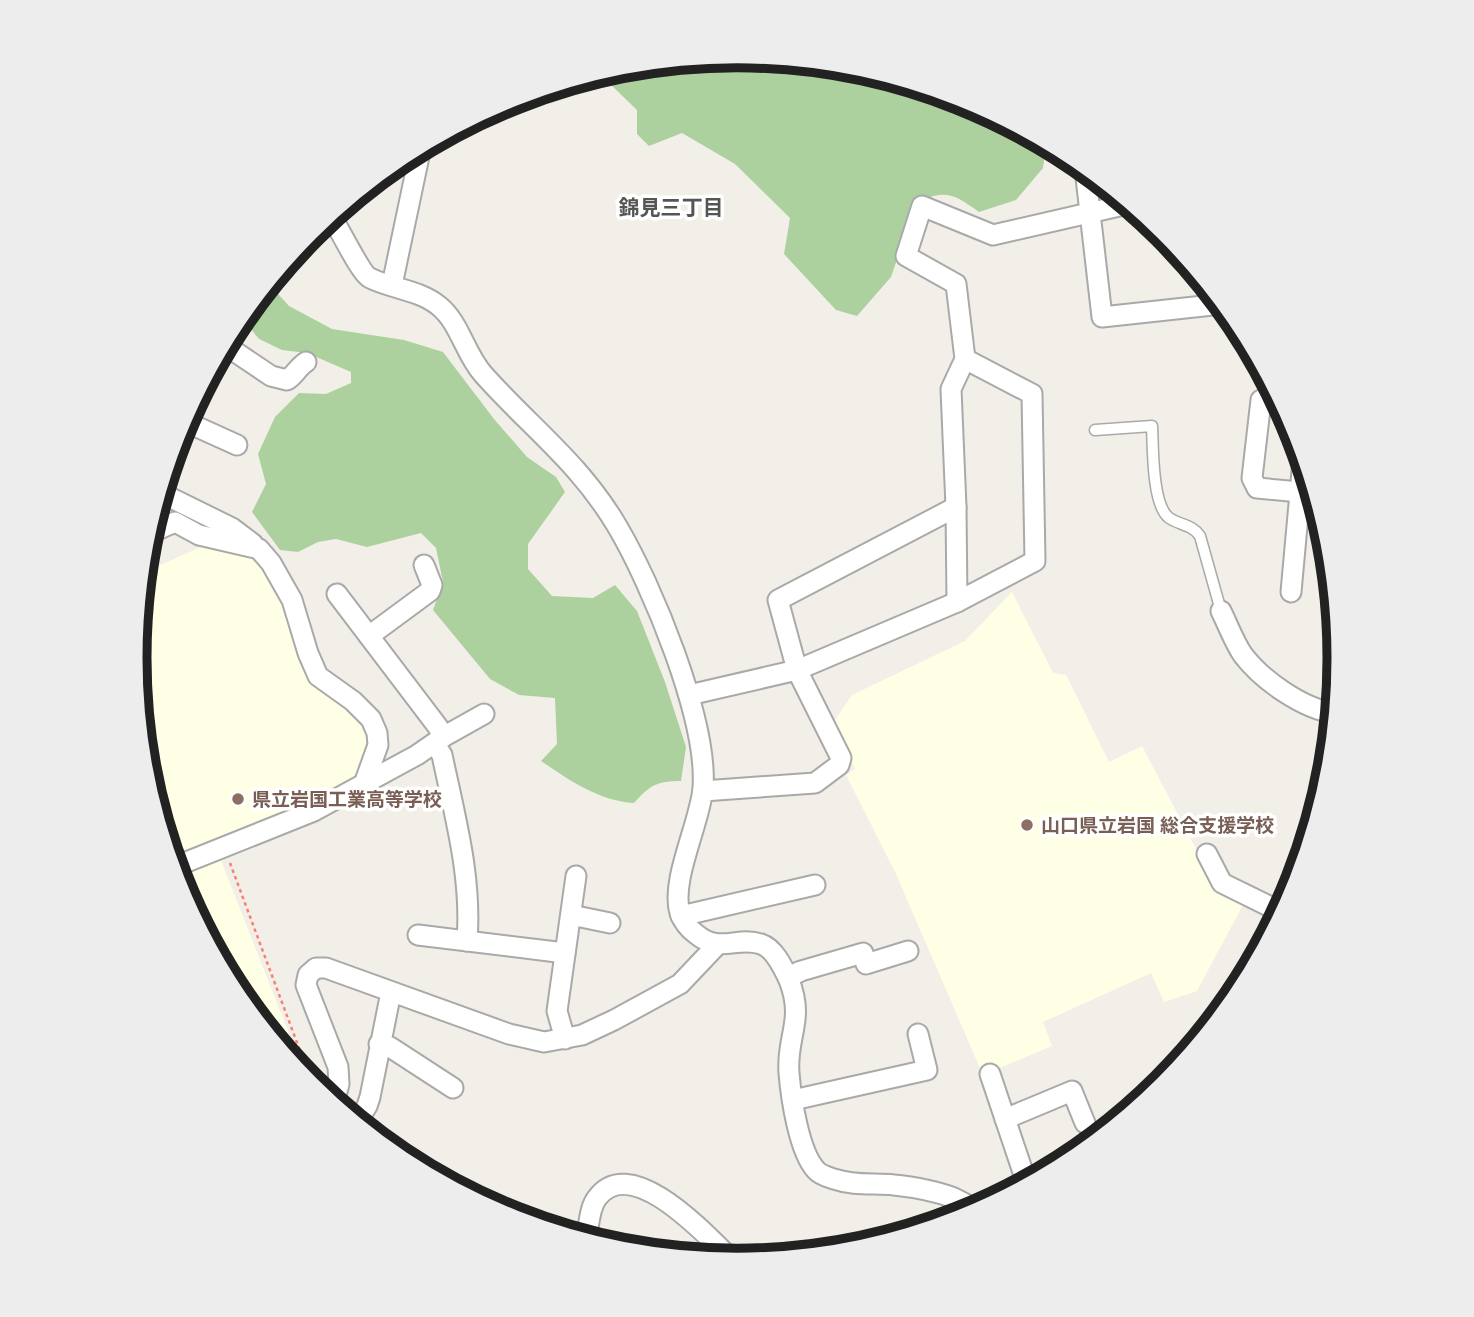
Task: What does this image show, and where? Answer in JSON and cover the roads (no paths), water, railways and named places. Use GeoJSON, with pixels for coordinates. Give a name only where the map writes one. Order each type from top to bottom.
{"type":"FeatureCollection","features":[{"type":"Feature","properties":{"kind":"street"},"geometry":{"type":"LineString","coordinates":[[392,285],[418,162]]}},
{"type":"Feature","properties":{"kind":"street"},"geometry":{"type":"LineString","coordinates":[[1087,184],[1102,317],[1210,305]]}},
{"type":"Feature","properties":{"kind":"street"},"geometry":{"type":"LineString","coordinates":[[957,602],[951,389],[965,359],[956,284],[906,256],[922,206],[993,235],[1116,207]]}},
{"type":"Feature","properties":{"kind":"street"},"geometry":{"type":"LineString","coordinates":[[337,226],[367,278],[429,299],[440,306],[450,318],[481,372],[567,457],[593,489],[618,527],[644,580],[689,695],[704,770],[699,813],[679,885],[677,901],[681,916],[690,930],[704,941],[717,945],[747,942],[762,944],[775,954],[788,977],[797,1003],[789,1071],[801,1138],[810,1162],[818,1173],[836,1180],[858,1185],[893,1185],[937,1193],[964,1204]]}},
{"type":"Feature","properties":{"kind":"street"},"geometry":{"type":"LineString","coordinates":[[234,351],[271,376],[287,380],[306,362]]}},
{"type":"Feature","properties":{"kind":"street"},"geometry":{"type":"LineString","coordinates":[[689,695],[797,670],[957,602],[1035,561],[1032,394],[965,359]]}},
{"type":"Feature","properties":{"kind":"street"},"geometry":{"type":"LineString","coordinates":[[1267,400],[1261,400],[1252,478],[1257,488],[1300,492]]}},
{"type":"Feature","properties":{"kind":"street"},"geometry":{"type":"LineString","coordinates":[[195,426],[237,445]]}},
{"type":"Feature","properties":{"kind":"street"},"geometry":{"type":"LineString","coordinates":[[1291,592],[1301,485]]}},
{"type":"Feature","properties":{"kind":"street"},"geometry":{"type":"LineString","coordinates":[[170,497],[232,528],[259,549],[271,563],[292,600],[318,676],[353,701],[371,719],[377,733],[378,745],[364,785]]}},
{"type":"Feature","properties":{"kind":"street"},"geometry":{"type":"LineString","coordinates":[[703,791],[815,783],[839,765],[841,758],[797,670],[778,600],[956,507]]}},
{"type":"Feature","properties":{"kind":"street"},"geometry":{"type":"LineString","coordinates":[[162,528],[175,522],[199,535],[259,549]]}},
{"type":"Feature","properties":{"kind":"street"},"geometry":{"type":"LineString","coordinates":[[369,636],[430,591],[432,585],[424,565]]}},
{"type":"Feature","properties":{"kind":"street"},"geometry":{"type":"LineString","coordinates":[[337,594],[438,727],[467,876],[467,941]]}},
{"type":"Feature","properties":{"kind":"street"},"geometry":{"type":"LineString","coordinates":[[1221,611],[1241,652],[1249,662],[1301,704],[1325,710]]}},
{"type":"Feature","properties":{"kind":"street"},"geometry":{"type":"LineString","coordinates":[[184,863],[314,811],[364,785],[484,714]]}},
{"type":"Feature","properties":{"kind":"street"},"geometry":{"type":"LineString","coordinates":[[1207,854],[1222,883],[1272,907]]}},
{"type":"Feature","properties":{"kind":"street"},"geometry":{"type":"LineString","coordinates":[[565,1039],[557,1011],[576,876]]}},
{"type":"Feature","properties":{"kind":"street"},"geometry":{"type":"LineString","coordinates":[[681,916],[816,885]]}},
{"type":"Feature","properties":{"kind":"street"},"geometry":{"type":"LineString","coordinates":[[571,915],[610,923]]}},
{"type":"Feature","properties":{"kind":"street"},"geometry":{"type":"LineString","coordinates":[[418,934],[565,953]]}},
{"type":"Feature","properties":{"kind":"street"},"geometry":{"type":"LineString","coordinates":[[337,1092],[338,1067],[306,985],[308,975],[316,968],[326,968],[509,1034],[544,1042],[582,1035],[680,984],[717,945]]}},
{"type":"Feature","properties":{"kind":"street"},"geometry":{"type":"LineString","coordinates":[[788,977],[863,953],[866,964],[908,951]]}},
{"type":"Feature","properties":{"kind":"street"},"geometry":{"type":"LineString","coordinates":[[362,1113],[370,1097],[390,992]]}},
{"type":"Feature","properties":{"kind":"street"},"geometry":{"type":"LineString","coordinates":[[793,1100],[927,1070],[918,1034]]}},
{"type":"Feature","properties":{"kind":"street"},"geometry":{"type":"LineString","coordinates":[[379,1044],[390,1047],[453,1088]]}},
{"type":"Feature","properties":{"kind":"street"},"geometry":{"type":"LineString","coordinates":[[990,1074],[1024,1174]]}},
{"type":"Feature","properties":{"kind":"street"},"geometry":{"type":"LineString","coordinates":[[1005,1119],[1072,1091],[1085,1123]]}},
{"type":"Feature","properties":{"kind":"street"},"geometry":{"type":"LineString","coordinates":[[588,1230],[595,1200],[612,1186],[626,1185],[649,1190],[672,1205],[719,1248]]}},
{"type":"Feature","properties":{"kind":"lane"},"geometry":{"type":"LineString","coordinates":[[1095,430],[1152,426],[1155,480],[1161,507],[1167,516],[1196,530],[1200,536],[1221,611]]}},
{"type":"Feature","properties":{"kind":"place","name":"県立岩国工業高等学校"},"geometry":{"type":"Point","coordinates":[238,799]}},
{"type":"Feature","properties":{"kind":"place","name":"山口県立岩国 総合支援学校"},"geometry":{"type":"Point","coordinates":[1027,825]}},
{"type":"Feature","properties":{"kind":"district","name":"錦見三丁目"},"geometry":{"type":"Point","coordinates":[671,208]}}]}
